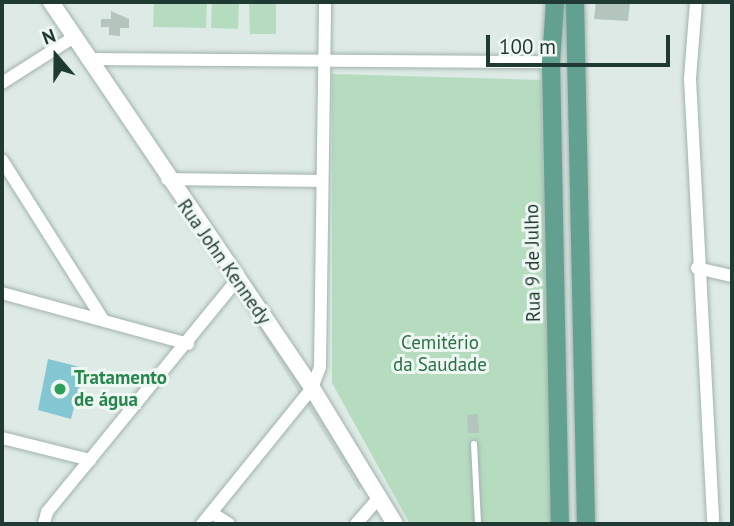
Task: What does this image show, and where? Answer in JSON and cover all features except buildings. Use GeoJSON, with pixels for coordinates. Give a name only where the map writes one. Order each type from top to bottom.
{"type":"FeatureCollection","features":[{"type":"Feature","properties":{"kind":"main road","name":"Rua 9 de Julho"},"geometry":{"type":"LineString","coordinates":[[555,2],[551,62],[559,524]]}},
{"type":"Feature","properties":{"kind":"main road"},"geometry":{"type":"LineString","coordinates":[[575,2],[586,524]]}},
{"type":"Feature","properties":{"kind":"street","name":"Rua John Kennedy"},"geometry":{"type":"LineString","coordinates":[[51,2],[167,179],[312,388],[395,524]]}},
{"type":"Feature","properties":{"kind":"street"},"geometry":{"type":"LineString","coordinates":[[202,524],[312,388],[322,350],[325,2]]}},
{"type":"Feature","properties":{"kind":"street"},"geometry":{"type":"LineString","coordinates":[[696,2],[690,79],[697,268],[713,524]]}},
{"type":"Feature","properties":{"kind":"street"},"geometry":{"type":"LineString","coordinates":[[2,83],[74,37]]}},
{"type":"Feature","properties":{"kind":"street"},"geometry":{"type":"LineString","coordinates":[[87,59],[551,62]]}},
{"type":"Feature","properties":{"kind":"street"},"geometry":{"type":"LineString","coordinates":[[2,160],[102,318]]}},
{"type":"Feature","properties":{"kind":"street"},"geometry":{"type":"LineString","coordinates":[[167,179],[322,181]]}},
{"type":"Feature","properties":{"kind":"street"},"geometry":{"type":"LineString","coordinates":[[697,268],[732,276]]}},
{"type":"Feature","properties":{"kind":"street"},"geometry":{"type":"LineString","coordinates":[[44,524],[47,512],[188,344],[237,280]]}},
{"type":"Feature","properties":{"kind":"street"},"geometry":{"type":"LineString","coordinates":[[2,293],[102,318],[188,344]]}},
{"type":"Feature","properties":{"kind":"street"},"geometry":{"type":"LineString","coordinates":[[2,438],[90,460]]}},
{"type":"Feature","properties":{"kind":"street"},"geometry":{"type":"LineString","coordinates":[[356,524],[380,496]]}},
{"type":"Feature","properties":{"kind":"street"},"geometry":{"type":"LineString","coordinates":[[212,513],[229,524]]}},
{"type":"Feature","properties":{"kind":"street"},"geometry":{"type":"LineString","coordinates":[[586,524],[594,524]]}},
{"type":"Feature","properties":{"kind":"lane"},"geometry":{"type":"LineString","coordinates":[[474,444],[478,524]]}},
{"type":"Feature","properties":{"kind":"shaded area"},"geometry":{"type":"Polygon","coordinates":[[[255,286],[372,477],[359,490],[240,298],[255,286]]]}},
{"type":"Feature","properties":{"kind":"green space"},"geometry":{"type":"Polygon","coordinates":[[[154,2],[207,2],[206,28],[153,27],[154,2]]]}},
{"type":"Feature","properties":{"kind":"green space"},"geometry":{"type":"Polygon","coordinates":[[[212,2],[239,2],[238,29],[211,28],[212,2]]]}},
{"type":"Feature","properties":{"kind":"green space"},"geometry":{"type":"Polygon","coordinates":[[[249,2],[276,2],[276,34],[250,34],[249,2]]]}},
{"type":"Feature","properties":{"kind":"green space","name":"Cemitério da Saudade"},"geometry":{"type":"Polygon","coordinates":[[[332,74],[541,80],[552,524],[410,524],[332,383],[332,74]]]}},
{"type":"Feature","properties":{"kind":"water","name":"Tratamento de água"},"geometry":{"type":"Polygon","coordinates":[[[48,359],[84,368],[71,419],[38,410],[48,359]]]}},
{"type":"Feature","properties":{"kind":"place","name":"Tratamento de água"},"geometry":{"type":"Point","coordinates":[60,389]}}]}
